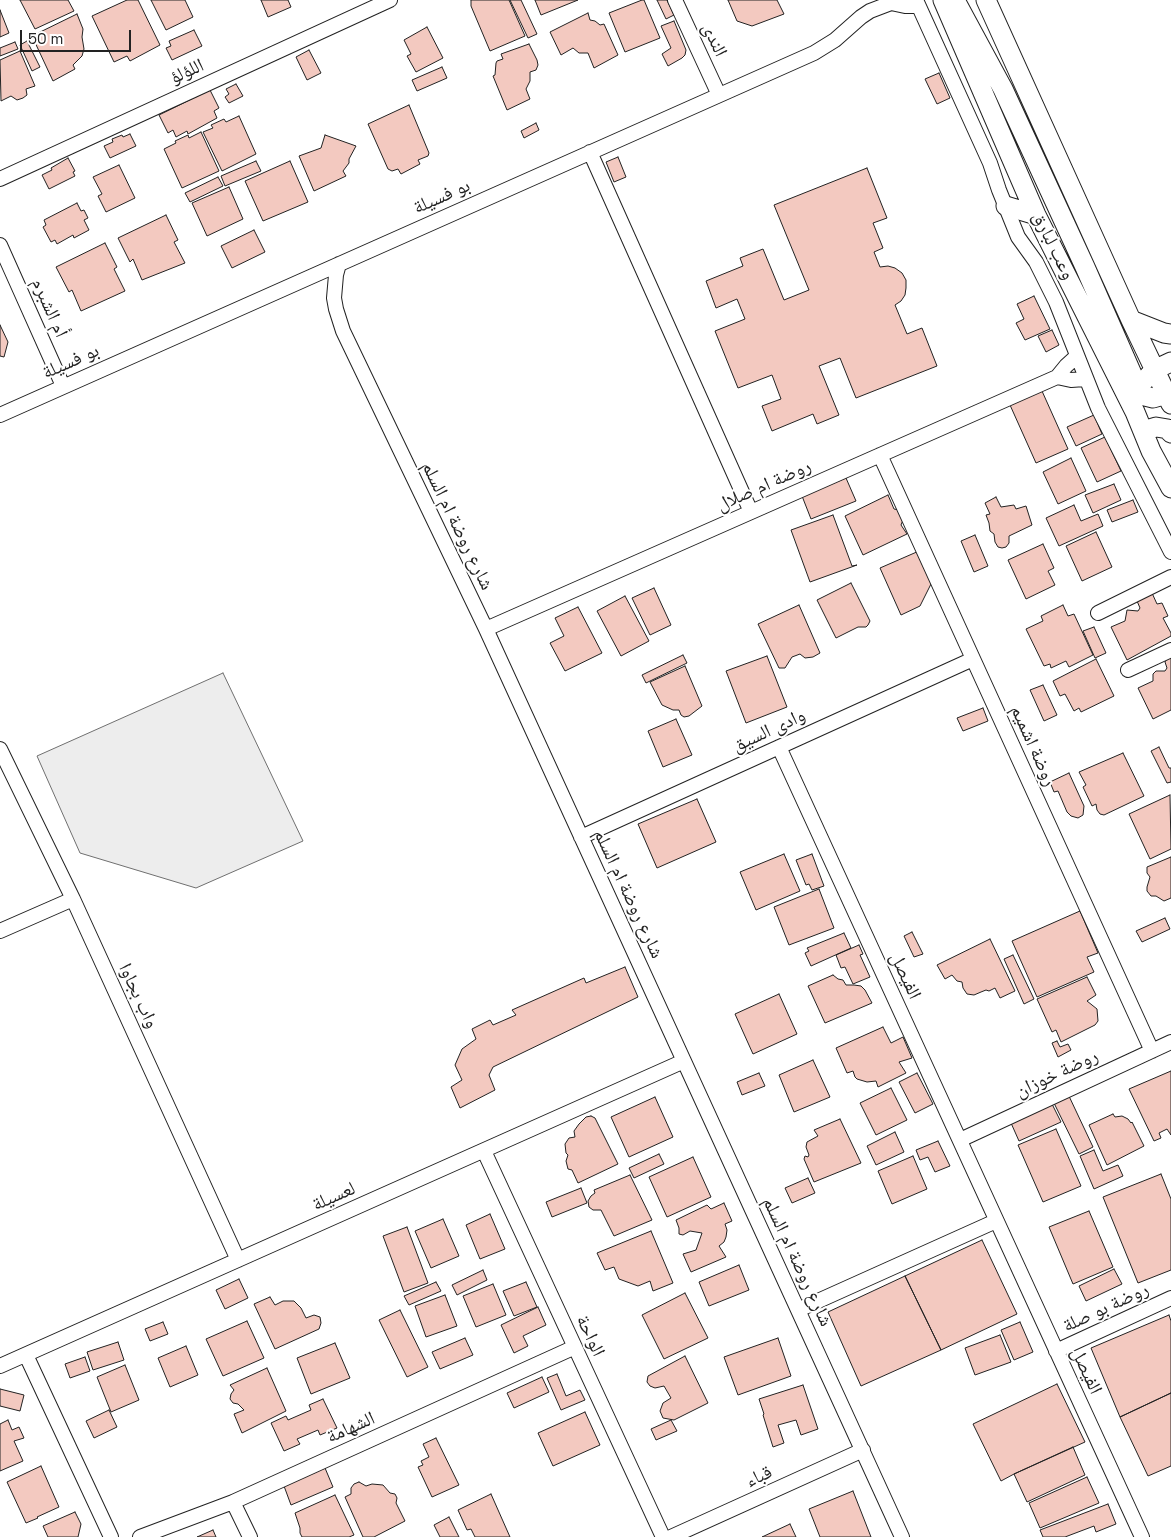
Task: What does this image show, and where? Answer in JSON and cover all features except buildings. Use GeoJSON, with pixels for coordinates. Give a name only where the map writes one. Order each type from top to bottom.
{"type":"FeatureCollection","features":[{"type":"Feature","properties":{"kind":"street","name":"اللؤلؤ"},"geometry":{"type":"LineString","coordinates":[[0,179],[390,0]]}},
{"type":"Feature","properties":{"kind":"street","name":"الندى"},"geometry":{"type":"LineString","coordinates":[[674,0],[718,95]]}},
{"type":"Feature","properties":{"kind":"street","name":"وعب لبارق"},"geometry":{"type":"LineString","coordinates":[[943,0],[1036,215],[1140,423],[1151,451],[1171,488]]}},
{"type":"Feature","properties":{"kind":"street"},"geometry":{"type":"LineString","coordinates":[[955,0],[1003,89],[1141,392],[1145,396],[1153,398],[1170,398],[1163,366],[1131,320],[986,0]]}},
{"type":"Feature","properties":{"kind":"street","name":"بو فسيلة"},"geometry":{"type":"LineString","coordinates":[[0,415],[825,47],[861,17],[892,1],[905,6],[917,3]]}},
{"type":"Feature","properties":{"kind":"street"},"geometry":{"type":"LineString","coordinates":[[917,3],[990,163],[1018,236],[1036,262],[1056,302],[1105,423],[1171,552]]}},
{"type":"Feature","properties":{"kind":"street"},"geometry":{"type":"LineString","coordinates":[[590,152],[751,512]]}},
{"type":"Feature","properties":{"kind":"street"},"geometry":{"type":"LineString","coordinates":[[1006,206],[1036,215]]}},
{"type":"Feature","properties":{"kind":"street","name":"أم الشبرم"},"geometry":{"type":"LineString","coordinates":[[0,244],[63,386]]}},
{"type":"Feature","properties":{"kind":"street","name":"شارع روضة ام السلم"},"geometry":{"type":"LineString","coordinates":[[339,264],[334,286],[339,320],[486,629],[902,1537]]}},
{"type":"Feature","properties":{"kind":"street"},"geometry":{"type":"LineString","coordinates":[[1131,320],[1164,334],[1171,334]]}},
{"type":"Feature","properties":{"kind":"street"},"geometry":{"type":"LineString","coordinates":[[1077,356],[1057,377],[1071,380],[1086,379]]}},
{"type":"Feature","properties":{"kind":"street"},"geometry":{"type":"LineString","coordinates":[[1163,366],[1148,376],[1141,392],[1140,423],[1168,429],[1171,433]]}},
{"type":"Feature","properties":{"kind":"street","name":"روضة ام صلال"},"geometry":{"type":"LineString","coordinates":[[486,629],[1057,377]]}},
{"type":"Feature","properties":{"kind":"street","name":"روضة اشميم"},"geometry":{"type":"LineString","coordinates":[[880,455],[1152,1051]]}},
{"type":"Feature","properties":{"kind":"street"},"geometry":{"type":"LineString","coordinates":[[1098,613],[1171,577]]}},
{"type":"Feature","properties":{"kind":"street"},"geometry":{"type":"LineString","coordinates":[[1128,670],[1171,650]]}},
{"type":"Feature","properties":{"kind":"street","name":"وادى السيق"},"geometry":{"type":"LineString","coordinates":[[581,837],[973,659]]}},
{"type":"Feature","properties":{"kind":"street","name":"الفيصل"},"geometry":{"type":"LineString","coordinates":[[779,747],[1142,1537]]}},
{"type":"Feature","properties":{"kind":"street","name":"واب بجاوا"},"geometry":{"type":"LineString","coordinates":[[0,750],[73,899],[238,1260]]}},
{"type":"Feature","properties":{"kind":"street"},"geometry":{"type":"LineString","coordinates":[[0,931],[73,899]]}},
{"type":"Feature","properties":{"kind":"street","name":"روضة خوزان"},"geometry":{"type":"LineString","coordinates":[[960,1140],[1171,1042]]}},
{"type":"Feature","properties":{"kind":"street","name":"لعسيلة"},"geometry":{"type":"LineString","coordinates":[[0,1366],[684,1061]]}},
{"type":"Feature","properties":{"kind":"street","name":"الواحة"},"geometry":{"type":"LineString","coordinates":[[484,1151],[663,1537]]}},
{"type":"Feature","properties":{"kind":"street"},"geometry":{"type":"LineString","coordinates":[[798,1310],[996,1221]]}},
{"type":"Feature","properties":{"kind":"street","name":"روضة بو صلة"},"geometry":{"type":"LineString","coordinates":[[1056,1351],[1171,1298]]}},
{"type":"Feature","properties":{"kind":"street","name":"الشهامة"},"geometry":{"type":"LineString","coordinates":[[140,1537],[233,1502],[575,1347]]}},
{"type":"Feature","properties":{"kind":"street"},"geometry":{"type":"LineString","coordinates":[[26,1355],[111,1537]]}},
{"type":"Feature","properties":{"kind":"street","name":"قباء"},"geometry":{"type":"LineString","coordinates":[[670,1537],[863,1450]]}},
{"type":"Feature","properties":{"kind":"street"},"geometry":{"type":"LineString","coordinates":[[233,1502],[250,1537]]}},
{"type":"Feature","properties":{"kind":"shaded area"},"geometry":{"type":"Polygon","coordinates":[[[223,673],[303,841],[196,888],[80,853],[37,756],[223,673]]]}}]}
